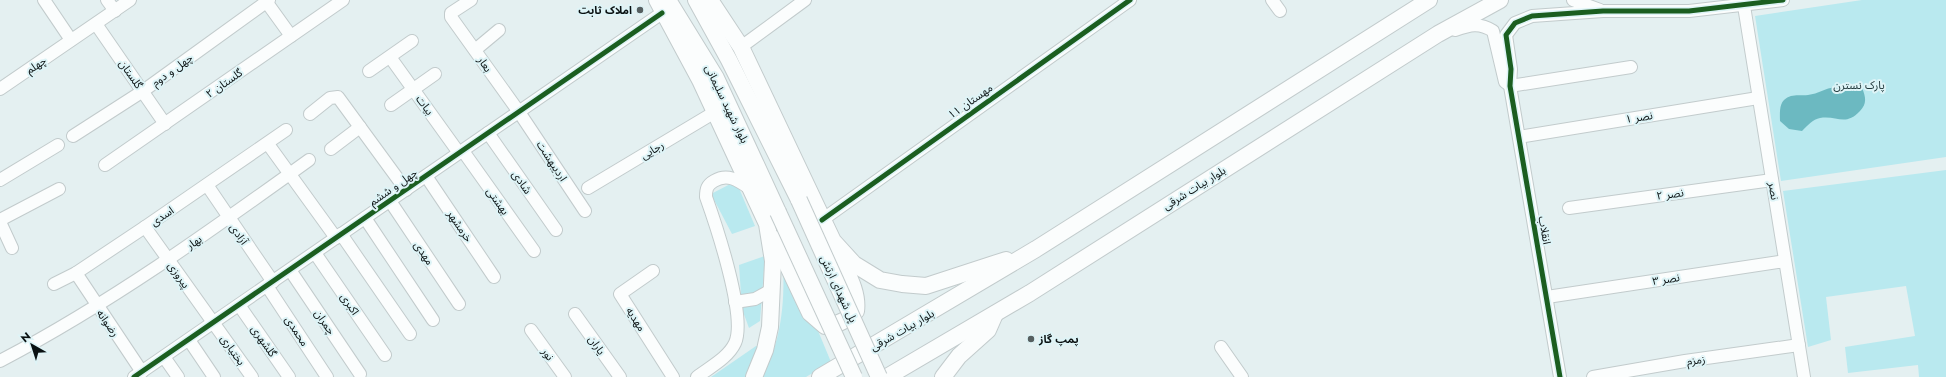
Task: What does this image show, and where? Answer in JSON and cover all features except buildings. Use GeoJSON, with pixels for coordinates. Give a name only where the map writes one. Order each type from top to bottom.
{"type":"FeatureCollection","features":[{"type":"Feature","properties":{"kind":"main road","name":"بلوار شهید سلیمانی"},"geometry":{"type":"LineString","coordinates":[[696,0],[729,60],[799,200]]}},
{"type":"Feature","properties":{"kind":"main road"},"geometry":{"type":"LineString","coordinates":[[662,4],[753,191],[773,218],[810,313],[825,326],[837,324],[847,320],[856,311],[857,305],[854,290],[833,241],[741,47],[710,0]]}},
{"type":"Feature","properties":{"kind":"main road","name":"بلوار بیات شرقی"},"geometry":{"type":"LineString","coordinates":[[820,377],[1036,249],[1429,0]]}},
{"type":"Feature","properties":{"kind":"main road","name":"بلوار بیات شرقی"},"geometry":{"type":"LineString","coordinates":[[888,377],[995,314],[1438,34],[1500,0]]}},
{"type":"Feature","properties":{"kind":"main road","name":"بلوار شهید سلیمانی"},"geometry":{"type":"LineString","coordinates":[[662,4],[716,78],[773,218]]}},
{"type":"Feature","properties":{"kind":"main road","name":"پل شهدای ارتش"},"geometry":{"type":"LineString","coordinates":[[799,200],[879,377]]}},
{"type":"Feature","properties":{"kind":"main road","name":"پل شهدای ارتش"},"geometry":{"type":"LineString","coordinates":[[773,218],[854,377]]}},
{"type":"Feature","properties":{"kind":"main road"},"geometry":{"type":"LineString","coordinates":[[754,377],[765,350],[770,328],[773,289],[773,218]]}},
{"type":"Feature","properties":{"kind":"main road"},"geometry":{"type":"LineString","coordinates":[[833,241],[854,264],[880,280],[926,286],[1036,249]]}},
{"type":"Feature","properties":{"kind":"main road"},"geometry":{"type":"LineString","coordinates":[[943,377],[959,356],[988,330],[995,314]]}},
{"type":"Feature","properties":{"kind":"street"},"geometry":{"type":"LineString","coordinates":[[44,0],[71,40]]}},
{"type":"Feature","properties":{"kind":"street"},"geometry":{"type":"LineString","coordinates":[[107,0],[115,11]]}},
{"type":"Feature","properties":{"kind":"street","name":"چهلم"},"geometry":{"type":"LineString","coordinates":[[0,89],[130,0]]}},
{"type":"Feature","properties":{"kind":"street","name":"گلستان ۲"},"geometry":{"type":"LineString","coordinates":[[105,165],[343,0]]}},
{"type":"Feature","properties":{"kind":"street","name":"بعار"},"geometry":{"type":"LineString","coordinates":[[471,0],[451,13],[451,17],[519,112]]}},
{"type":"Feature","properties":{"kind":"street"},"geometry":{"type":"LineString","coordinates":[[741,47],[805,0]]}},
{"type":"Feature","properties":{"kind":"street","name":"مهستان ۱۱"},"geometry":{"type":"LineString","coordinates":[[822,220],[1130,0]]}},
{"type":"Feature","properties":{"kind":"street"},"geometry":{"type":"LineString","coordinates":[[1272,0],[1280,10]]}},
{"type":"Feature","properties":{"kind":"street"},"geometry":{"type":"LineString","coordinates":[[1573,0],[1602,11]]}},
{"type":"Feature","properties":{"kind":"street"},"geometry":{"type":"LineString","coordinates":[[1631,67],[1510,86],[1511,69],[1506,35],[1515,23],[1532,16],[1602,11],[1688,11],[1744,6],[1783,0]]}},
{"type":"Feature","properties":{"kind":"street"},"geometry":{"type":"LineString","coordinates":[[267,1],[291,36]]}},
{"type":"Feature","properties":{"kind":"street","name":"چهل و دوم"},"geometry":{"type":"LineString","coordinates":[[73,136],[142,91],[267,1]]}},
{"type":"Feature","properties":{"kind":"street","name":"چهل و ششم"},"geometry":{"type":"LineString","coordinates":[[144,374],[164,357],[214,322],[519,112],[662,4]]}},
{"type":"Feature","properties":{"kind":"street","name":"نصر"},"geometry":{"type":"LineString","coordinates":[[1744,6],[1804,377]]}},
{"type":"Feature","properties":{"kind":"street","name":"گلستان"},"geometry":{"type":"LineString","coordinates":[[96,24],[165,124]]}},
{"type":"Feature","properties":{"kind":"street","name":"انقلاب"},"geometry":{"type":"LineString","coordinates":[[1438,34],[1474,24],[1485,26],[1493,31],[1505,82],[1510,86],[1560,377]]}},
{"type":"Feature","properties":{"kind":"street"},"geometry":{"type":"LineString","coordinates":[[475,50],[499,30]]}},
{"type":"Feature","properties":{"kind":"street"},"geometry":{"type":"LineString","coordinates":[[369,71],[412,41]]}},
{"type":"Feature","properties":{"kind":"street","name":"بیات"},"geometry":{"type":"LineString","coordinates":[[390,57],[461,152]]}},
{"type":"Feature","properties":{"kind":"street"},"geometry":{"type":"LineString","coordinates":[[391,105],[435,74]]}},
{"type":"Feature","properties":{"kind":"street"},"geometry":{"type":"LineString","coordinates":[[310,114],[334,96],[338,98],[406,190]]}},
{"type":"Feature","properties":{"kind":"street","name":"نصر ۱"},"geometry":{"type":"LineString","coordinates":[[1519,137],[1758,98]]}},
{"type":"Feature","properties":{"kind":"street","name":"اردیبهشت"},"geometry":{"type":"LineString","coordinates":[[519,112],[584,211]]}},
{"type":"Feature","properties":{"kind":"street","name":"رجایی"},"geometry":{"type":"LineString","coordinates":[[588,188],[715,112]]}},
{"type":"Feature","properties":{"kind":"street"},"geometry":{"type":"LineString","coordinates":[[331,149],[360,127]]}},
{"type":"Feature","properties":{"kind":"street","name":"اسدی"},"geometry":{"type":"LineString","coordinates":[[54,284],[76,273],[268,144],[286,130]]}},
{"type":"Feature","properties":{"kind":"street","name":"شادی"},"geometry":{"type":"LineString","coordinates":[[488,133],[556,230]]}},
{"type":"Feature","properties":{"kind":"street"},"geometry":{"type":"LineString","coordinates":[[268,144],[339,236],[410,334]]}},
{"type":"Feature","properties":{"kind":"street"},"geometry":{"type":"LineString","coordinates":[[0,180],[58,145]]}},
{"type":"Feature","properties":{"kind":"street","name":"بهشتی"},"geometry":{"type":"LineString","coordinates":[[461,152],[534,251]]}},
{"type":"Feature","properties":{"kind":"street","name":"بهار"},"geometry":{"type":"LineString","coordinates":[[0,361],[47,336],[168,260],[309,160]]}},
{"type":"Feature","properties":{"kind":"street","name":"خرمشهر"},"geometry":{"type":"LineString","coordinates":[[426,176],[494,277]]}},
{"type":"Feature","properties":{"kind":"street"},"geometry":{"type":"LineString","coordinates":[[697,377],[729,353],[736,342],[738,332],[735,302],[722,243],[706,197],[706,189],[711,183],[720,177],[727,176],[734,178],[753,191]]}},
{"type":"Feature","properties":{"kind":"street","name":"نصر ۲"},"geometry":{"type":"LineString","coordinates":[[1569,208],[1772,180]]}},
{"type":"Feature","properties":{"kind":"street","name":"آزادی"},"geometry":{"type":"LineString","coordinates":[[207,185],[270,284]]}},
{"type":"Feature","properties":{"kind":"street"},"geometry":{"type":"LineString","coordinates":[[12,248],[0,221],[59,189]]}},
{"type":"Feature","properties":{"kind":"street","name":"مهدی"},"geometry":{"type":"LineString","coordinates":[[390,201],[459,304]]}},
{"type":"Feature","properties":{"kind":"street"},"geometry":{"type":"LineString","coordinates":[[365,218],[433,320]]}},
{"type":"Feature","properties":{"kind":"street","name":"پیروزی"},"geometry":{"type":"LineString","coordinates":[[145,227],[214,322]]}},
{"type":"Feature","properties":{"kind":"street","name":"اکبری"},"geometry":{"type":"LineString","coordinates":[[315,253],[385,355]]}},
{"type":"Feature","properties":{"kind":"street","name":"نصر ۳"},"geometry":{"type":"LineString","coordinates":[[1547,297],[1785,261]]}},
{"type":"Feature","properties":{"kind":"street","name":"چمران"},"geometry":{"type":"LineString","coordinates":[[290,270],[360,374]]}},
{"type":"Feature","properties":{"kind":"street","name":"مهدیه"},"geometry":{"type":"LineString","coordinates":[[652,271],[620,294],[673,377]]}},
{"type":"Feature","properties":{"kind":"street","name":"رضوانه"},"geometry":{"type":"LineString","coordinates":[[76,273],[96,306],[144,374]]}},
{"type":"Feature","properties":{"kind":"street","name":"محمدی"},"geometry":{"type":"LineString","coordinates":[[270,284],[327,377]]}},
{"type":"Feature","properties":{"kind":"street"},"geometry":{"type":"LineString","coordinates":[[735,302],[754,299],[773,289]]}},
{"type":"Feature","properties":{"kind":"street","name":"گلشهری"},"geometry":{"type":"LineString","coordinates":[[239,305],[289,377]]}},
{"type":"Feature","properties":{"kind":"street","name":"یاران"},"geometry":{"type":"LineString","coordinates":[[575,314],[620,377]]}},
{"type":"Feature","properties":{"kind":"street","name":"بختیاری"},"geometry":{"type":"LineString","coordinates":[[214,322],[252,377]]}},
{"type":"Feature","properties":{"kind":"street","name":"نور"},"geometry":{"type":"LineString","coordinates":[[531,330],[565,377]]}},
{"type":"Feature","properties":{"kind":"street"},"geometry":{"type":"LineString","coordinates":[[189,340],[214,377]]}},
{"type":"Feature","properties":{"kind":"street","name":"زمزم"},"geometry":{"type":"LineString","coordinates":[[1593,377],[1685,361],[1799,345]]}},
{"type":"Feature","properties":{"kind":"street"},"geometry":{"type":"LineString","coordinates":[[1221,347],[1242,377]]}},
{"type":"Feature","properties":{"kind":"street"},"geometry":{"type":"LineString","coordinates":[[164,357],[178,377]]}},
{"type":"Feature","properties":{"kind":"green space","name":"پارک نسترن"},"geometry":{"type":"Polygon","coordinates":[[[1862,0],[1946,0],[1946,157],[1781,181],[1755,16],[1862,0]]]}},
{"type":"Feature","properties":{"kind":"green space"},"geometry":{"type":"Polygon","coordinates":[[[1946,170],[1946,377],[1919,377],[1918,365],[1848,373],[1845,347],[1915,336],[1906,286],[1826,297],[1831,340],[1808,347],[1783,191],[1946,170]]]}},
{"type":"Feature","properties":{"kind":"green space"},"geometry":{"type":"Polygon","coordinates":[[[736,181],[755,226],[732,234],[711,194],[736,181]]]}},
{"type":"Feature","properties":{"kind":"green space"},"geometry":{"type":"Polygon","coordinates":[[[765,256],[760,321],[749,328],[742,309],[739,265],[765,256]]]}},
{"type":"Feature","properties":{"kind":"green space"},"geometry":{"type":"Polygon","coordinates":[[[783,265],[816,326],[831,362],[806,377],[762,377],[778,337],[783,294],[783,265]]]}},
{"type":"Feature","properties":{"kind":"green space"},"geometry":{"type":"Polygon","coordinates":[[[756,346],[760,346],[746,377],[711,377],[756,346]]]}},
{"type":"Feature","properties":{"kind":"shaded area"},"geometry":{"type":"Polygon","coordinates":[[[1853,84],[1862,88],[1865,100],[1864,106],[1855,116],[1845,119],[1826,117],[1817,119],[1810,123],[1802,131],[1789,129],[1780,121],[1781,104],[1790,96],[1813,94],[1829,88],[1844,89],[1853,84]]]}},
{"type":"Feature","properties":{"kind":"cycle path"},"geometry":{"type":"LineString","coordinates":[[822,220],[1130,0]]}},
{"type":"Feature","properties":{"kind":"cycle path"},"geometry":{"type":"LineString","coordinates":[[1560,377],[1510,86],[1511,69],[1506,35],[1515,23],[1532,16],[1603,11],[1689,11],[1783,0]]}},
{"type":"Feature","properties":{"kind":"cycle path"},"geometry":{"type":"LineString","coordinates":[[134,377],[662,13]]}},
{"type":"Feature","properties":{"kind":"place","name":"املاک ثابت"},"geometry":{"type":"Point","coordinates":[640,10]}},
{"type":"Feature","properties":{"kind":"place","name":"پمپ گاز"},"geometry":{"type":"Point","coordinates":[1031,339]}}]}
